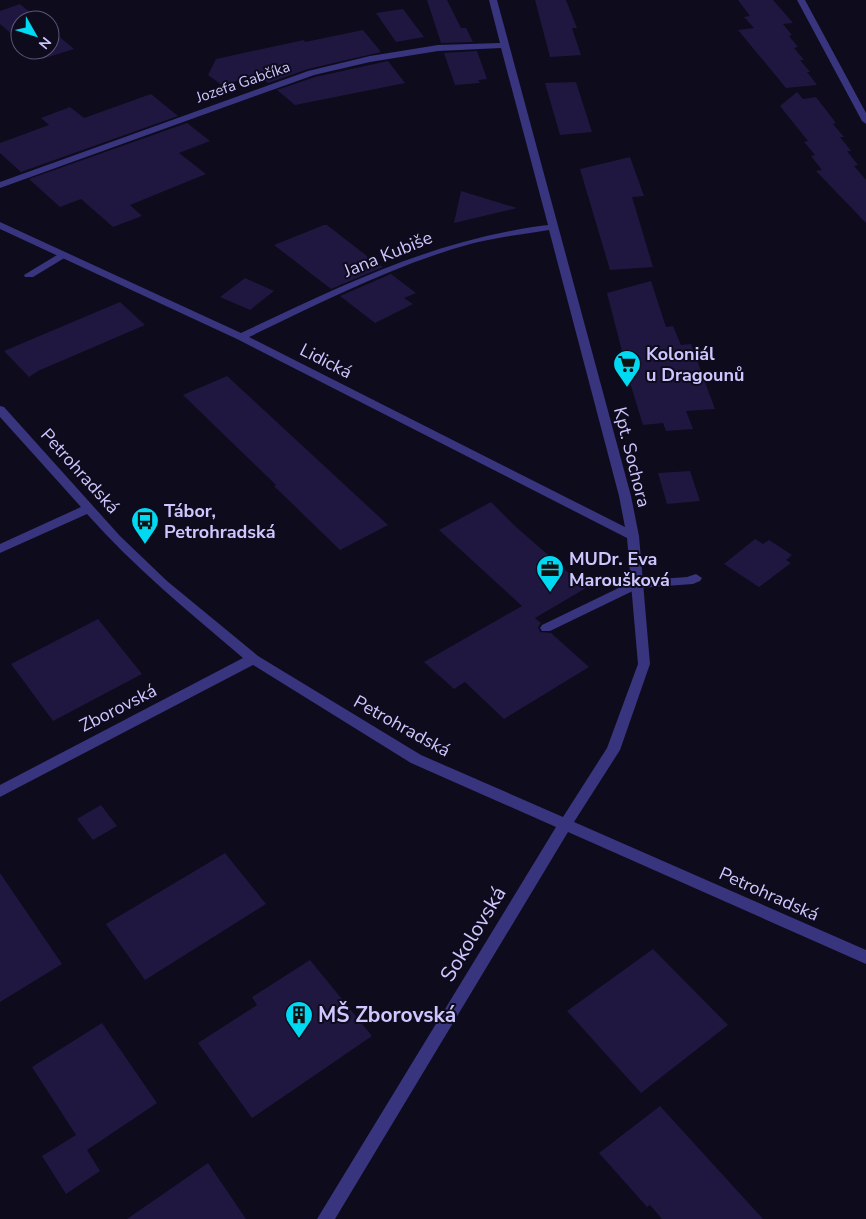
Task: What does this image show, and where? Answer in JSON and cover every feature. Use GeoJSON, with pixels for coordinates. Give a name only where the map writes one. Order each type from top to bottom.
{"type":"FeatureCollection","features":[{"type":"Feature","properties":{"kind":"street","name":"Kpt. Sochora"},"geometry":{"type":"LineString","coordinates":[[494,0],[504,45],[625,496],[633,536],[644,664],[613,750],[566,826]]}},
{"type":"Feature","properties":{"kind":"street"},"geometry":{"type":"LineString","coordinates":[[801,0],[866,121]]}},
{"type":"Feature","properties":{"kind":"street","name":"Jozefa Gabčíka"},"geometry":{"type":"LineString","coordinates":[[0,185],[311,73],[370,59],[438,48],[504,45]]}},
{"type":"Feature","properties":{"kind":"street","name":"Lidická"},"geometry":{"type":"LineString","coordinates":[[0,225],[241,337],[633,536]]}},
{"type":"Feature","properties":{"kind":"street","name":"Jana Kubiše"},"geometry":{"type":"LineString","coordinates":[[241,337],[384,271],[431,252],[510,232],[554,227]]}},
{"type":"Feature","properties":{"kind":"street"},"geometry":{"type":"LineString","coordinates":[[29,275],[62,255]]}},
{"type":"Feature","properties":{"kind":"street","name":"Petrohradská"},"geometry":{"type":"LineString","coordinates":[[0,410],[87,509],[163,584],[253,659],[416,759],[866,957]]}},
{"type":"Feature","properties":{"kind":"street"},"geometry":{"type":"LineString","coordinates":[[0,549],[87,509]]}},
{"type":"Feature","properties":{"kind":"street"},"geometry":{"type":"LineString","coordinates":[[546,628],[637,584],[689,581],[696,578]]}},
{"type":"Feature","properties":{"kind":"street","name":"Zborovská"},"geometry":{"type":"LineString","coordinates":[[0,791],[253,659]]}},
{"type":"Feature","properties":{"kind":"street","name":"Sokolovská"},"geometry":{"type":"LineString","coordinates":[[325,1219],[566,826]]}},
{"type":"Feature","properties":{"kind":"building"},"geometry":{"type":"Polygon","coordinates":[[[427,0],[447,0],[461,28],[466,28],[473,42],[441,43],[427,0]]]}},
{"type":"Feature","properties":{"kind":"building"},"geometry":{"type":"Polygon","coordinates":[[[535,0],[566,0],[577,28],[572,28],[581,55],[550,57],[535,0]]]}},
{"type":"Feature","properties":{"kind":"building"},"geometry":{"type":"Polygon","coordinates":[[[738,0],[773,0],[793,23],[783,24],[792,35],[789,36],[798,47],[794,48],[804,60],[800,60],[810,72],[807,72],[817,85],[786,88],[738,30],[754,28],[744,17],[750,16],[738,0]]]}},
{"type":"Feature","properties":{"kind":"building"},"geometry":{"type":"Polygon","coordinates":[[[20,4],[27,10],[10,10],[10,32],[0,24],[0,11],[20,4]]]}},
{"type":"Feature","properties":{"kind":"building"},"geometry":{"type":"Polygon","coordinates":[[[403,9],[424,37],[396,42],[376,13],[403,9]]]}},
{"type":"Feature","properties":{"kind":"building"},"geometry":{"type":"Polygon","coordinates":[[[363,30],[381,52],[308,69],[268,83],[256,74],[223,86],[208,75],[216,59],[304,40],[305,42],[363,30]]]}},
{"type":"Feature","properties":{"kind":"building"},"geometry":{"type":"Polygon","coordinates":[[[60,37],[74,49],[60,53],[60,37]]]}},
{"type":"Feature","properties":{"kind":"building"},"geometry":{"type":"Polygon","coordinates":[[[477,51],[487,79],[478,80],[480,83],[455,85],[444,53],[477,51]]]}},
{"type":"Feature","properties":{"kind":"building"},"geometry":{"type":"Polygon","coordinates":[[[388,61],[405,83],[295,105],[277,90],[315,77],[388,61]]]}},
{"type":"Feature","properties":{"kind":"building"},"geometry":{"type":"Polygon","coordinates":[[[576,82],[592,132],[560,135],[545,83],[576,82]]]}},
{"type":"Feature","properties":{"kind":"building"},"geometry":{"type":"Polygon","coordinates":[[[797,92],[803,99],[816,97],[836,123],[833,124],[844,137],[840,137],[851,151],[847,151],[858,165],[854,166],[866,180],[866,223],[816,171],[822,170],[811,156],[815,155],[804,142],[808,141],[780,106],[797,92]]]}},
{"type":"Feature","properties":{"kind":"building"},"geometry":{"type":"Polygon","coordinates":[[[151,94],[178,116],[21,172],[0,153],[0,143],[49,125],[41,118],[70,107],[84,118],[151,94]]]}},
{"type":"Feature","properties":{"kind":"building"},"geometry":{"type":"Polygon","coordinates":[[[187,123],[210,141],[179,153],[206,174],[130,205],[142,216],[113,227],[81,199],[60,207],[29,179],[187,123]]]}},
{"type":"Feature","properties":{"kind":"building"},"geometry":{"type":"Polygon","coordinates":[[[630,157],[644,196],[632,197],[653,267],[610,270],[580,169],[630,157]]]}},
{"type":"Feature","properties":{"kind":"building"},"geometry":{"type":"Polygon","coordinates":[[[461,191],[517,208],[454,223],[461,191]]]}},
{"type":"Feature","properties":{"kind":"building"},"geometry":{"type":"Polygon","coordinates":[[[327,225],[367,256],[368,261],[374,261],[383,267],[331,289],[274,245],[327,225]]]}},
{"type":"Feature","properties":{"kind":"building"},"geometry":{"type":"Polygon","coordinates":[[[391,274],[416,293],[404,298],[413,304],[375,323],[340,296],[391,274]]]}},
{"type":"Feature","properties":{"kind":"building"},"geometry":{"type":"Polygon","coordinates":[[[245,278],[274,291],[250,310],[220,297],[245,278]]]}},
{"type":"Feature","properties":{"kind":"building"},"geometry":{"type":"Polygon","coordinates":[[[651,281],[666,327],[673,326],[681,345],[691,344],[715,409],[686,411],[693,429],[666,431],[663,423],[643,425],[631,386],[607,293],[651,281]]]}},
{"type":"Feature","properties":{"kind":"building"},"geometry":{"type":"Polygon","coordinates":[[[120,302],[145,325],[38,371],[29,377],[4,351],[120,302]]]}},
{"type":"Feature","properties":{"kind":"building"},"geometry":{"type":"Polygon","coordinates":[[[227,376],[388,525],[340,550],[183,395],[227,376]]]}},
{"type":"Feature","properties":{"kind":"building"},"geometry":{"type":"Polygon","coordinates":[[[690,471],[700,501],[667,504],[658,473],[690,471]]]}},
{"type":"Feature","properties":{"kind":"building"},"geometry":{"type":"Polygon","coordinates":[[[491,502],[515,526],[586,588],[535,618],[541,623],[538,627],[540,632],[551,633],[589,667],[504,719],[465,682],[454,689],[424,662],[522,606],[439,530],[491,502]]]}},
{"type":"Feature","properties":{"kind":"building"},"geometry":{"type":"Polygon","coordinates":[[[755,539],[763,544],[769,540],[792,555],[786,560],[791,563],[759,587],[724,564],[755,539]]]}},
{"type":"Feature","properties":{"kind":"building"},"geometry":{"type":"Polygon","coordinates":[[[98,619],[142,674],[53,721],[11,664],[98,619]]]}},
{"type":"Feature","properties":{"kind":"building"},"geometry":{"type":"Polygon","coordinates":[[[101,805],[117,826],[93,840],[77,819],[101,805]]]}},
{"type":"Feature","properties":{"kind":"building"},"geometry":{"type":"Polygon","coordinates":[[[225,853],[266,904],[145,980],[106,924],[225,853]]]}},
{"type":"Feature","properties":{"kind":"building"},"geometry":{"type":"Polygon","coordinates":[[[0,873],[62,964],[0,1002],[0,873]]]}},
{"type":"Feature","properties":{"kind":"building"},"geometry":{"type":"Polygon","coordinates":[[[653,949],[728,1025],[641,1093],[567,1011],[653,949]]]}},
{"type":"Feature","properties":{"kind":"building"},"geometry":{"type":"Polygon","coordinates":[[[310,960],[372,1036],[252,1118],[198,1043],[257,1005],[252,997],[310,960]]]}},
{"type":"Feature","properties":{"kind":"building"},"geometry":{"type":"Polygon","coordinates":[[[102,1023],[157,1103],[87,1150],[100,1171],[66,1194],[42,1156],[76,1135],[32,1067],[102,1023]]]}},
{"type":"Feature","properties":{"kind":"building"},"geometry":{"type":"Polygon","coordinates":[[[660,1106],[763,1219],[662,1219],[650,1205],[647,1207],[599,1153],[660,1106]]]}},
{"type":"Feature","properties":{"kind":"building"},"geometry":{"type":"Polygon","coordinates":[[[208,1163],[246,1219],[127,1219],[208,1163]]]}},
{"type":"Feature","properties":{"kind":"place","name":"Koloniál u Dragounů"},"geometry":{"type":"Point","coordinates":[627,388]}},
{"type":"Feature","properties":{"kind":"place","name":"Tábor, Petrohradská"},"geometry":{"type":"Point","coordinates":[145,545]}},
{"type":"Feature","properties":{"kind":"place","name":"MUDr. Eva Maroušková"},"geometry":{"type":"Point","coordinates":[550,593]}},
{"type":"Feature","properties":{"kind":"place","name":"MŠ Zborovská"},"geometry":{"type":"Point","coordinates":[299,1039]}}]}
